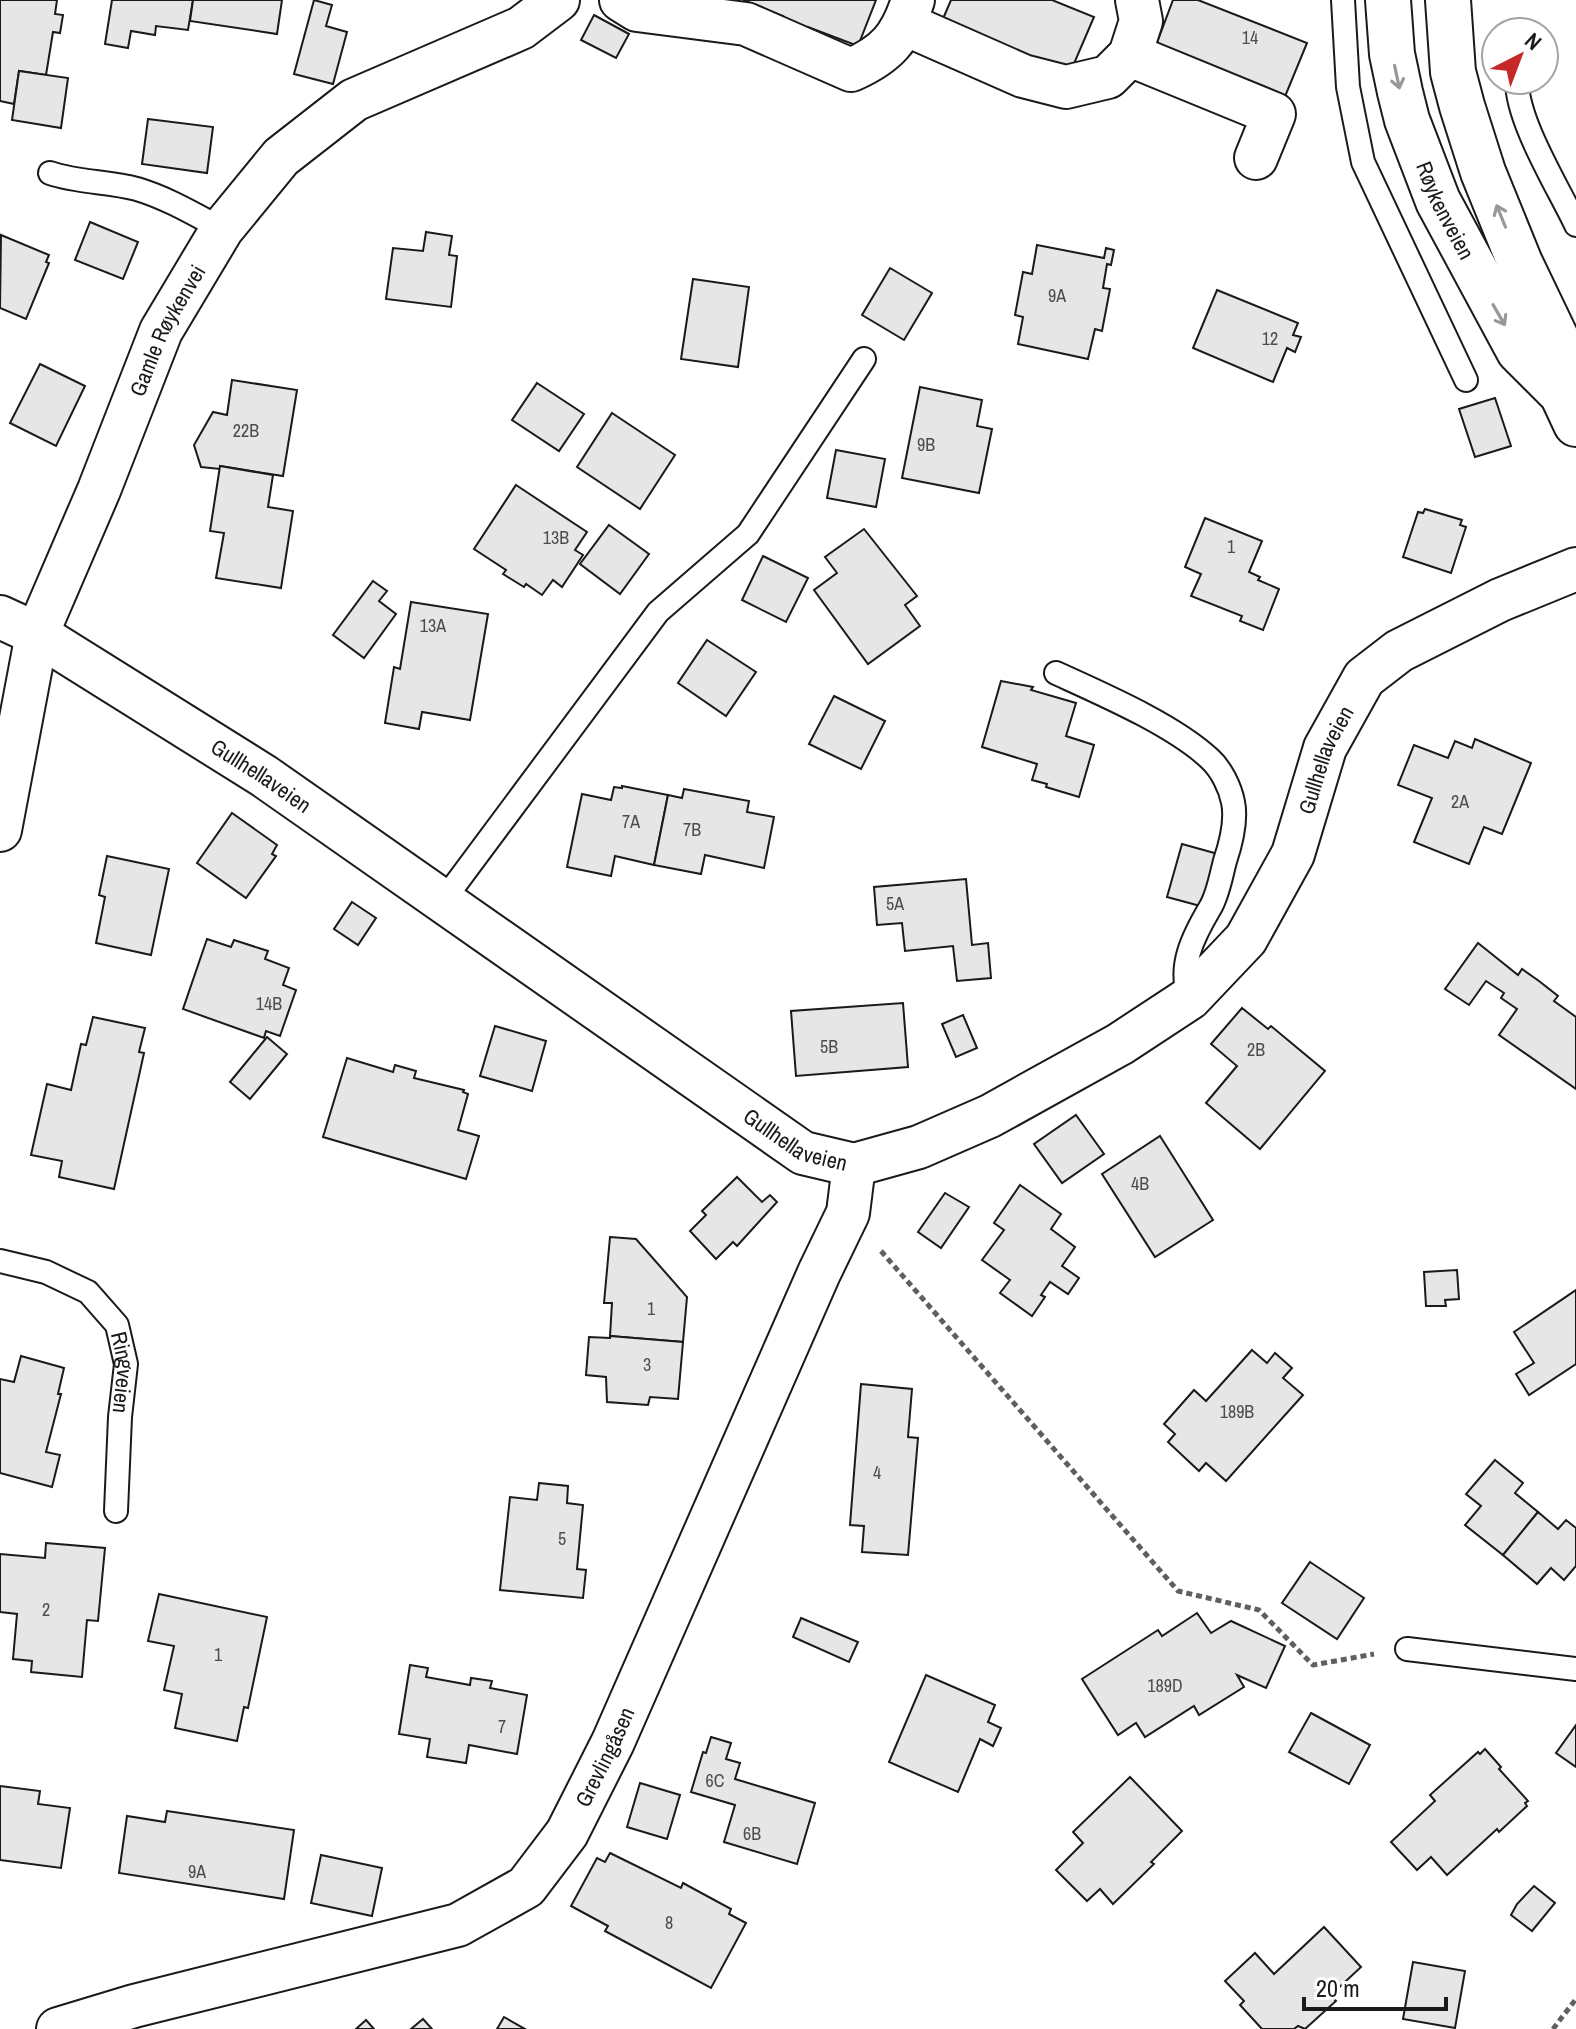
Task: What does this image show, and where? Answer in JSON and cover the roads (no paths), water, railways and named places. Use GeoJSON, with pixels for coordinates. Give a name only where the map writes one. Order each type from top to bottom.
{"type":"FeatureCollection","features":[{"type":"Feature","properties":{"kind":"main road","name":"Røykenveien"},"geometry":{"type":"LineString","coordinates":[[1388,0],[1392,54],[1400,92],[1407,120],[1438,201],[1519,351],[1571,400]]}},
{"type":"Feature","properties":{"kind":"main road","name":"Røykenveien"},"geometry":{"type":"LineString","coordinates":[[1448,0],[1453,72],[1462,106],[1520,263],[1557,340],[1571,400]]}},
{"type":"Feature","properties":{"kind":"street","name":"Gamle Røykenvei"},"geometry":{"type":"LineString","coordinates":[[0,830],[18,626],[99,490],[161,331],[222,229],[281,157],[354,100],[521,28],[558,0]]}},
{"type":"Feature","properties":{"kind":"street"},"geometry":{"type":"LineString","coordinates":[[621,0],[637,10],[746,24],[851,70],[878,58],[909,12],[1023,76],[1066,87],[1108,77],[1130,55],[1141,21],[1137,0]]}},
{"type":"Feature","properties":{"kind":"street"},"geometry":{"type":"LineString","coordinates":[[1130,55],[1274,114],[1256,158]]}},
{"type":"Feature","properties":{"kind":"street","name":"Gullhellaveien"},"geometry":{"type":"LineString","coordinates":[[18,626],[264,776],[803,1153],[854,1165],[919,1147],[990,1116],[1120,1044],[1190,998],[1246,939],[1293,854],[1325,748],[1364,678],[1399,651],[1500,600],[1576,569]]}},
{"type":"Feature","properties":{"kind":"street","name":"Grevlingåsen"},"geometry":{"type":"LineString","coordinates":[[58,2029],[134,2006],[458,1925],[526,1887],[567,1833],[613,1742],[848,1213],[854,1165]]}},
{"type":"Feature","properties":{"kind":"lane"},"geometry":{"type":"LineString","coordinates":[[1343,0],[1348,87],[1363,162],[1466,380]]}},
{"type":"Feature","properties":{"kind":"lane"},"geometry":{"type":"LineString","coordinates":[[1517,96],[1526,121],[1576,225]]}},
{"type":"Feature","properties":{"kind":"lane"},"geometry":{"type":"LineString","coordinates":[[50,173],[70,180],[134,188],[170,201],[222,229]]}},
{"type":"Feature","properties":{"kind":"lane"},"geometry":{"type":"LineString","coordinates":[[443,901],[658,612],[748,534],[864,359]]}},
{"type":"Feature","properties":{"kind":"lane"},"geometry":{"type":"LineString","coordinates":[[1056,673],[1104,695],[1188,741],[1213,761],[1225,779],[1234,803],[1232,838],[1212,905],[1199,924],[1184,967],[1185,985],[1190,998]]}},
{"type":"Feature","properties":{"kind":"lane","name":"Ringveien"},"geometry":{"type":"LineString","coordinates":[[0,1261],[46,1272],[88,1292],[117,1325],[126,1364],[116,1511]]}},
{"type":"Feature","properties":{"kind":"lane"},"geometry":{"type":"LineString","coordinates":[[1407,1649],[1576,1669]]}}]}
